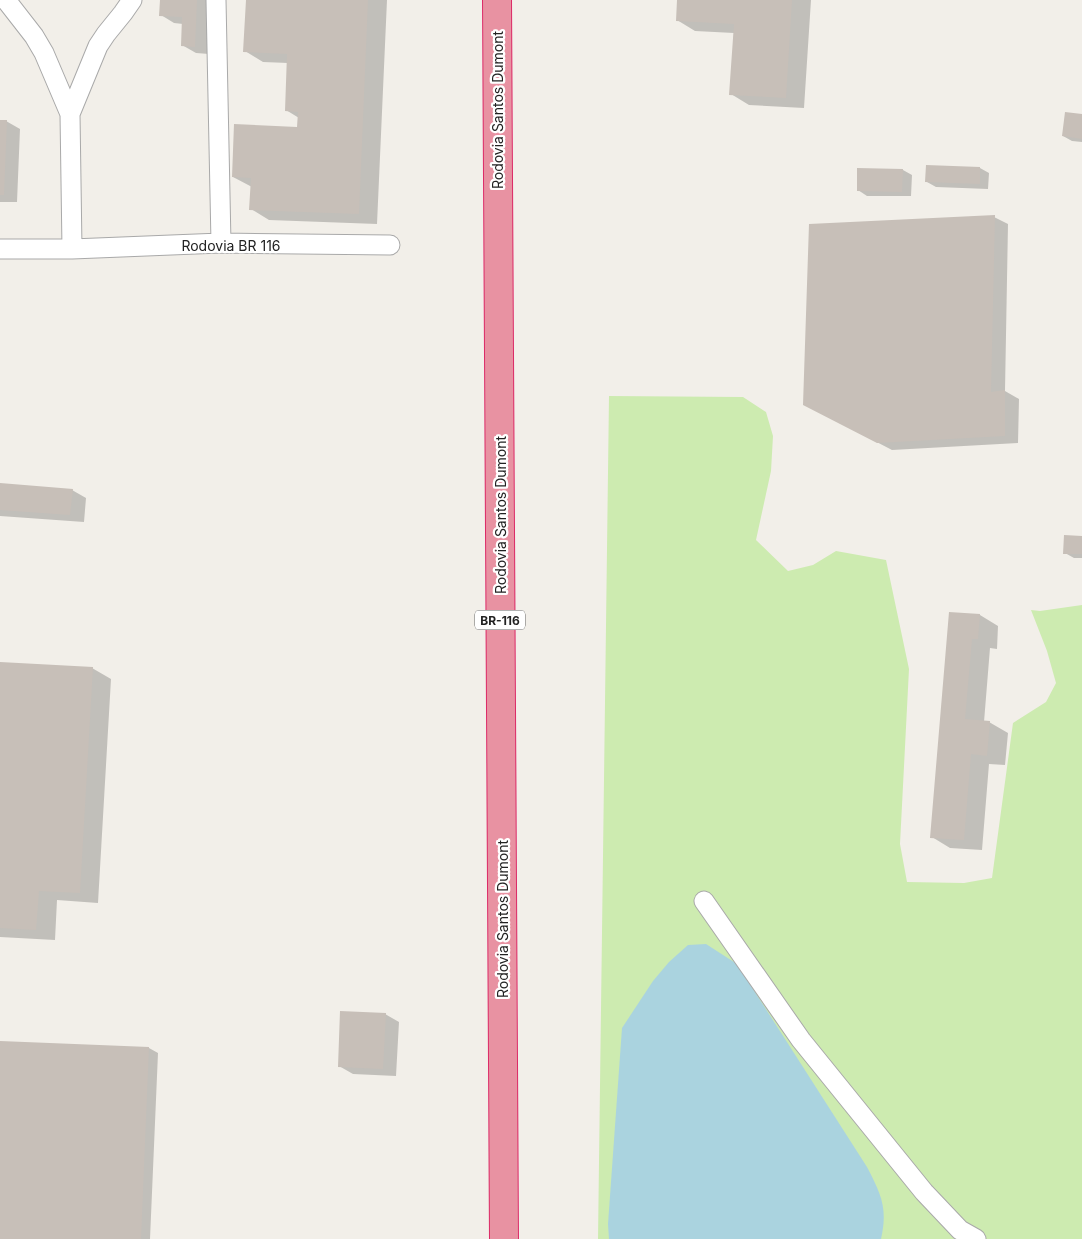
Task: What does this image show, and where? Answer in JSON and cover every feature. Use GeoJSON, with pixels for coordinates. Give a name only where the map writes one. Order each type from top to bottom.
{"type":"FeatureCollection","features":[{"type":"Feature","properties":{"kind":"highway","name":"Rodovia Santos Dumont"},"geometry":{"type":"LineString","coordinates":[[496,0],[504,1239]]}},
{"type":"Feature","properties":{"kind":"street"},"geometry":{"type":"LineString","coordinates":[[6,0],[34,36],[44,53],[70,114],[72,249]]}},
{"type":"Feature","properties":{"kind":"street"},"geometry":{"type":"LineString","coordinates":[[70,114],[98,46],[132,0]]}},
{"type":"Feature","properties":{"kind":"street"},"geometry":{"type":"LineString","coordinates":[[216,0],[221,243]]}},
{"type":"Feature","properties":{"kind":"street","name":"Rodovia BR 116"},"geometry":{"type":"LineString","coordinates":[[0,249],[72,249],[221,243],[390,245]]}},
{"type":"Feature","properties":{"kind":"street"},"geometry":{"type":"LineString","coordinates":[[704,901],[813,1055],[924,1192],[960,1230],[976,1239]]}},
{"type":"Feature","properties":{"kind":"green space"},"geometry":{"type":"Polygon","coordinates":[[[609,396],[743,397],[766,412],[773,436],[771,471],[756,540],[788,571],[813,565],[836,551],[886,560],[909,669],[900,844],[907,882],[964,883],[992,878],[1013,723],[1046,702],[1056,683],[1047,651],[1031,610],[1040,611],[1082,605],[1082,1239],[598,1239],[609,396]]]}},
{"type":"Feature","properties":{"kind":"water"},"geometry":{"type":"Polygon","coordinates":[[[706,944],[737,964],[867,1167],[882,1202],[884,1218],[881,1239],[609,1239],[608,1224],[622,1028],[653,981],[669,962],[688,945],[706,944]]]}},
{"type":"Feature","properties":{"kind":"building"},"geometry":{"type":"Polygon","coordinates":[[[160,0],[197,0],[195,47],[181,46],[182,17],[159,16],[160,0]]]}},
{"type":"Feature","properties":{"kind":"building"},"geometry":{"type":"Polygon","coordinates":[[[246,0],[368,0],[359,214],[249,210],[251,178],[232,177],[234,124],[297,127],[298,112],[285,111],[287,54],[243,52],[246,0]]]}},
{"type":"Feature","properties":{"kind":"building"},"geometry":{"type":"Polygon","coordinates":[[[677,0],[792,0],[786,98],[729,95],[734,24],[676,21],[677,0]]]}},
{"type":"Feature","properties":{"kind":"building"},"geometry":{"type":"Polygon","coordinates":[[[1065,112],[1082,114],[1082,139],[1062,136],[1065,112]]]}},
{"type":"Feature","properties":{"kind":"building"},"geometry":{"type":"Polygon","coordinates":[[[0,120],[7,120],[4,195],[0,195],[0,120]]]}},
{"type":"Feature","properties":{"kind":"building"},"geometry":{"type":"Polygon","coordinates":[[[926,165],[980,167],[980,184],[925,182],[926,165]]]}},
{"type":"Feature","properties":{"kind":"building"},"geometry":{"type":"Polygon","coordinates":[[[857,168],[903,169],[902,192],[857,191],[857,168]]]}},
{"type":"Feature","properties":{"kind":"building"},"geometry":{"type":"Polygon","coordinates":[[[995,215],[991,392],[1005,390],[1005,436],[877,443],[803,405],[809,224],[995,215]]]}},
{"type":"Feature","properties":{"kind":"building"},"geometry":{"type":"Polygon","coordinates":[[[0,483],[73,489],[70,515],[0,510],[0,483]]]}},
{"type":"Feature","properties":{"kind":"building"},"geometry":{"type":"Polygon","coordinates":[[[1064,535],[1082,536],[1082,554],[1063,554],[1064,535]]]}},
{"type":"Feature","properties":{"kind":"building"},"geometry":{"type":"Polygon","coordinates":[[[949,612],[980,614],[978,639],[972,639],[965,719],[990,721],[987,756],[971,754],[964,840],[930,838],[949,612]]]}},
{"type":"Feature","properties":{"kind":"building"},"geometry":{"type":"Polygon","coordinates":[[[0,662],[93,667],[80,893],[39,891],[36,930],[0,928],[0,662]]]}},
{"type":"Feature","properties":{"kind":"building"},"geometry":{"type":"Polygon","coordinates":[[[340,1011],[386,1013],[383,1069],[338,1067],[340,1011]]]}},
{"type":"Feature","properties":{"kind":"building"},"geometry":{"type":"Polygon","coordinates":[[[0,1041],[149,1047],[141,1239],[0,1239],[0,1041]]]}}]}
